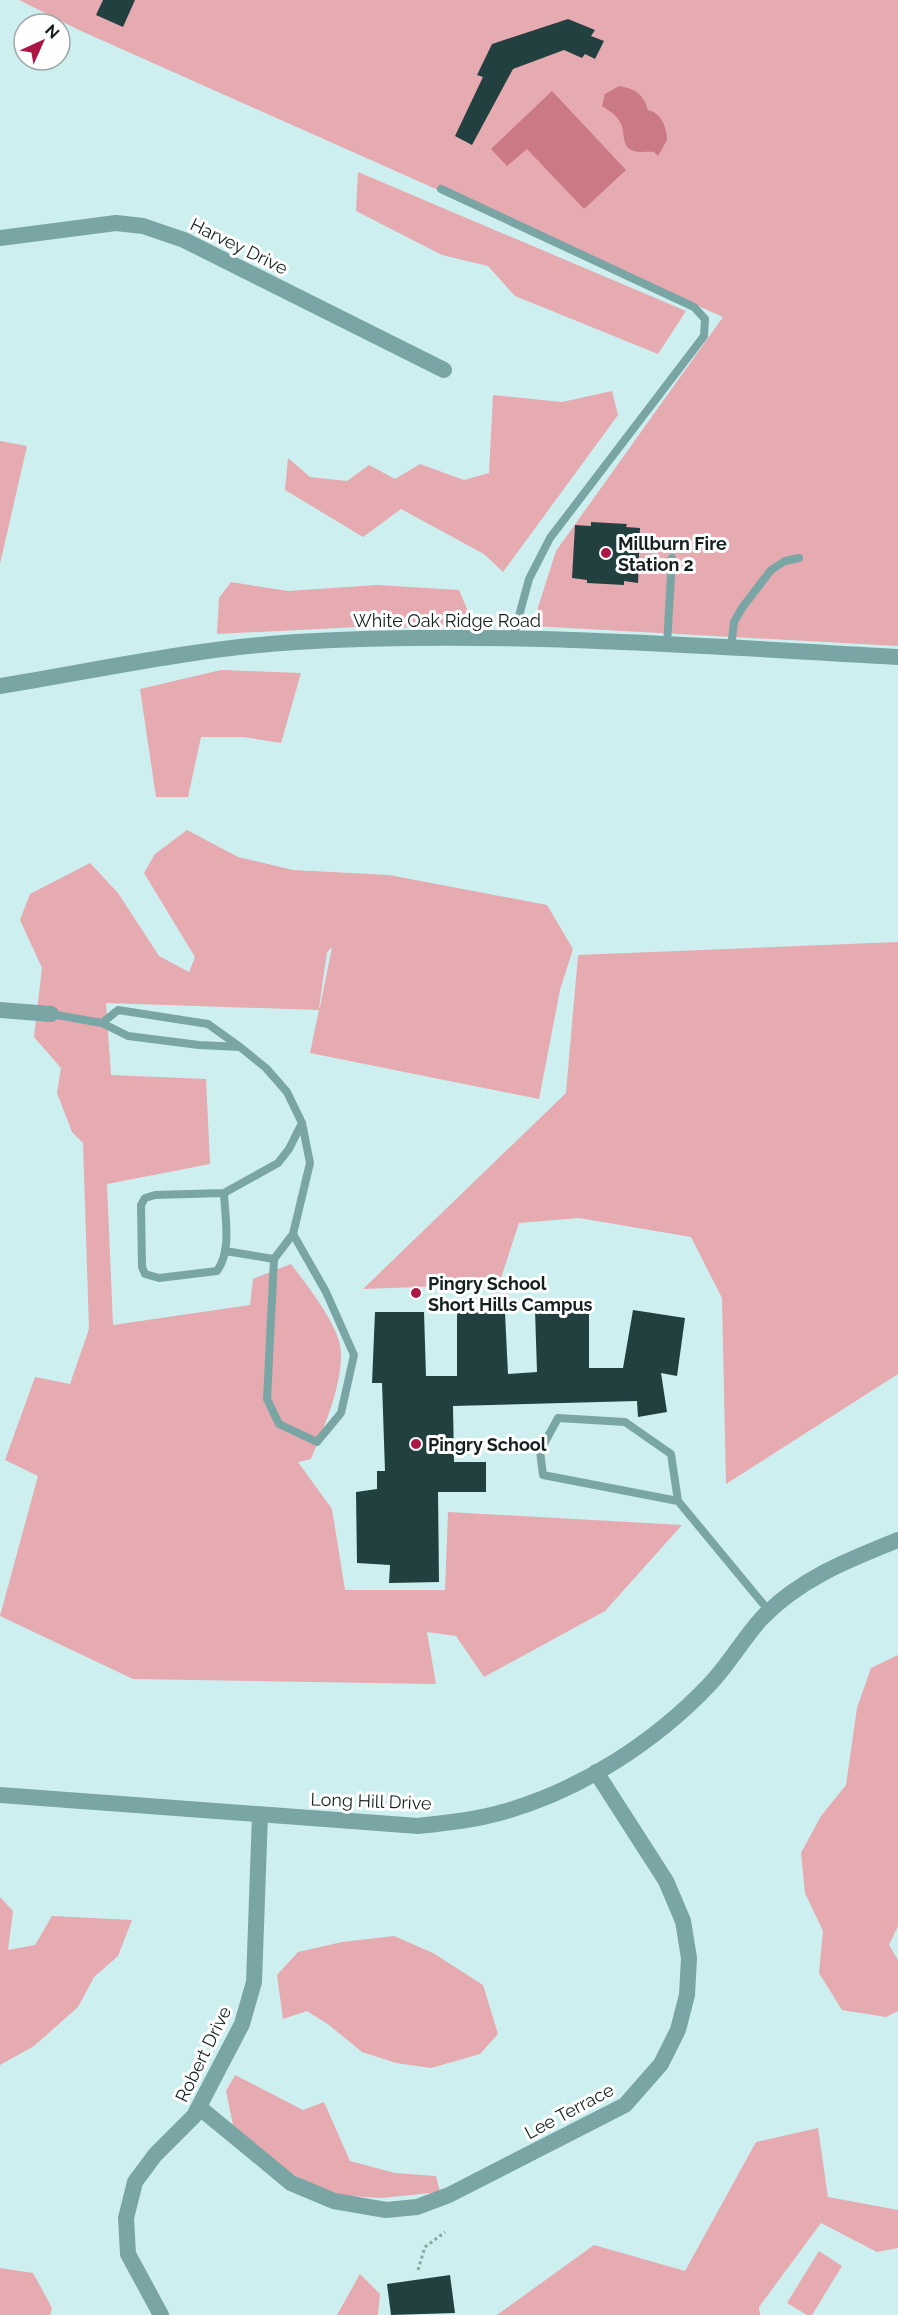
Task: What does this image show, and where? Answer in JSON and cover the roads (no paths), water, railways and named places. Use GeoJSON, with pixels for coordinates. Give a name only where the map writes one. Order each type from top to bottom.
{"type":"FeatureCollection","features":[{"type":"Feature","properties":{"kind":"street","name":"Harvey Drive"},"geometry":{"type":"LineString","coordinates":[[0,238],[116,223],[143,226],[184,240],[444,370]]}},
{"type":"Feature","properties":{"kind":"street","name":"White Oak Ridge Road"},"geometry":{"type":"LineString","coordinates":[[0,686],[221,650],[294,642],[418,637],[513,638],[898,657]]}},
{"type":"Feature","properties":{"kind":"street"},"geometry":{"type":"LineString","coordinates":[[0,1010],[51,1014]]}},
{"type":"Feature","properties":{"kind":"street","name":"Long Hill Drive"},"geometry":{"type":"LineString","coordinates":[[0,1795],[418,1826],[464,1821],[503,1812],[545,1797],[634,1750],[710,1683],[769,1611],[786,1595],[849,1560],[898,1540]]}},
{"type":"Feature","properties":{"kind":"street","name":"Lee Terrace"},"geometry":{"type":"LineString","coordinates":[[200,2108],[291,2183],[334,2201],[386,2210],[417,2207],[449,2195],[625,2105],[661,2064],[678,2030],[687,1995],[689,1958],[683,1921],[666,1881],[596,1772]]}},
{"type":"Feature","properties":{"kind":"street","name":"Robert Drive"},"geometry":{"type":"LineString","coordinates":[[161,2315],[128,2254],[126,2218],[135,2182],[155,2155],[200,2108],[242,2024],[254,1982],[260,1815]]}},
{"type":"Feature","properties":{"kind":"lane"},"geometry":{"type":"LineString","coordinates":[[441,189],[694,307],[705,320],[705,336],[550,538],[529,579],[513,638]]}},
{"type":"Feature","properties":{"kind":"lane"},"geometry":{"type":"LineString","coordinates":[[667,645],[672,558]]}},
{"type":"Feature","properties":{"kind":"lane"},"geometry":{"type":"LineString","coordinates":[[730,648],[734,622],[771,570],[785,561],[799,558]]}},
{"type":"Feature","properties":{"kind":"lane"},"geometry":{"type":"LineString","coordinates":[[102,1023],[118,1010],[208,1024],[266,1068],[287,1092],[302,1123],[310,1163],[293,1234],[274,1260],[267,1400],[279,1424],[317,1442],[342,1413],[354,1355],[326,1293],[293,1234]]}},
{"type":"Feature","properties":{"kind":"lane"},"geometry":{"type":"LineString","coordinates":[[51,1014],[102,1023],[128,1036],[199,1045],[240,1047]]}},
{"type":"Feature","properties":{"kind":"lane"},"geometry":{"type":"LineString","coordinates":[[224,1193],[225,1251],[224,1262],[217,1271],[159,1278],[145,1274],[142,1267],[141,1205],[145,1198],[155,1195],[224,1193],[278,1163],[289,1149],[302,1123]]}},
{"type":"Feature","properties":{"kind":"lane"},"geometry":{"type":"LineString","coordinates":[[225,1251],[274,1260]]}},
{"type":"Feature","properties":{"kind":"lane"},"geometry":{"type":"LineString","coordinates":[[678,1501],[543,1475],[540,1451],[558,1419],[625,1422],[671,1454],[678,1501],[769,1611]]}},
{"type":"Feature","properties":{"kind":"place","name":"Millburn Fire Station 2"},"geometry":{"type":"Point","coordinates":[606,553]}},
{"type":"Feature","properties":{"kind":"place","name":"Pingry School Short Hills Campus"},"geometry":{"type":"Point","coordinates":[416,1293]}},
{"type":"Feature","properties":{"kind":"place","name":"Pingry School"},"geometry":{"type":"Point","coordinates":[416,1444]}}]}
